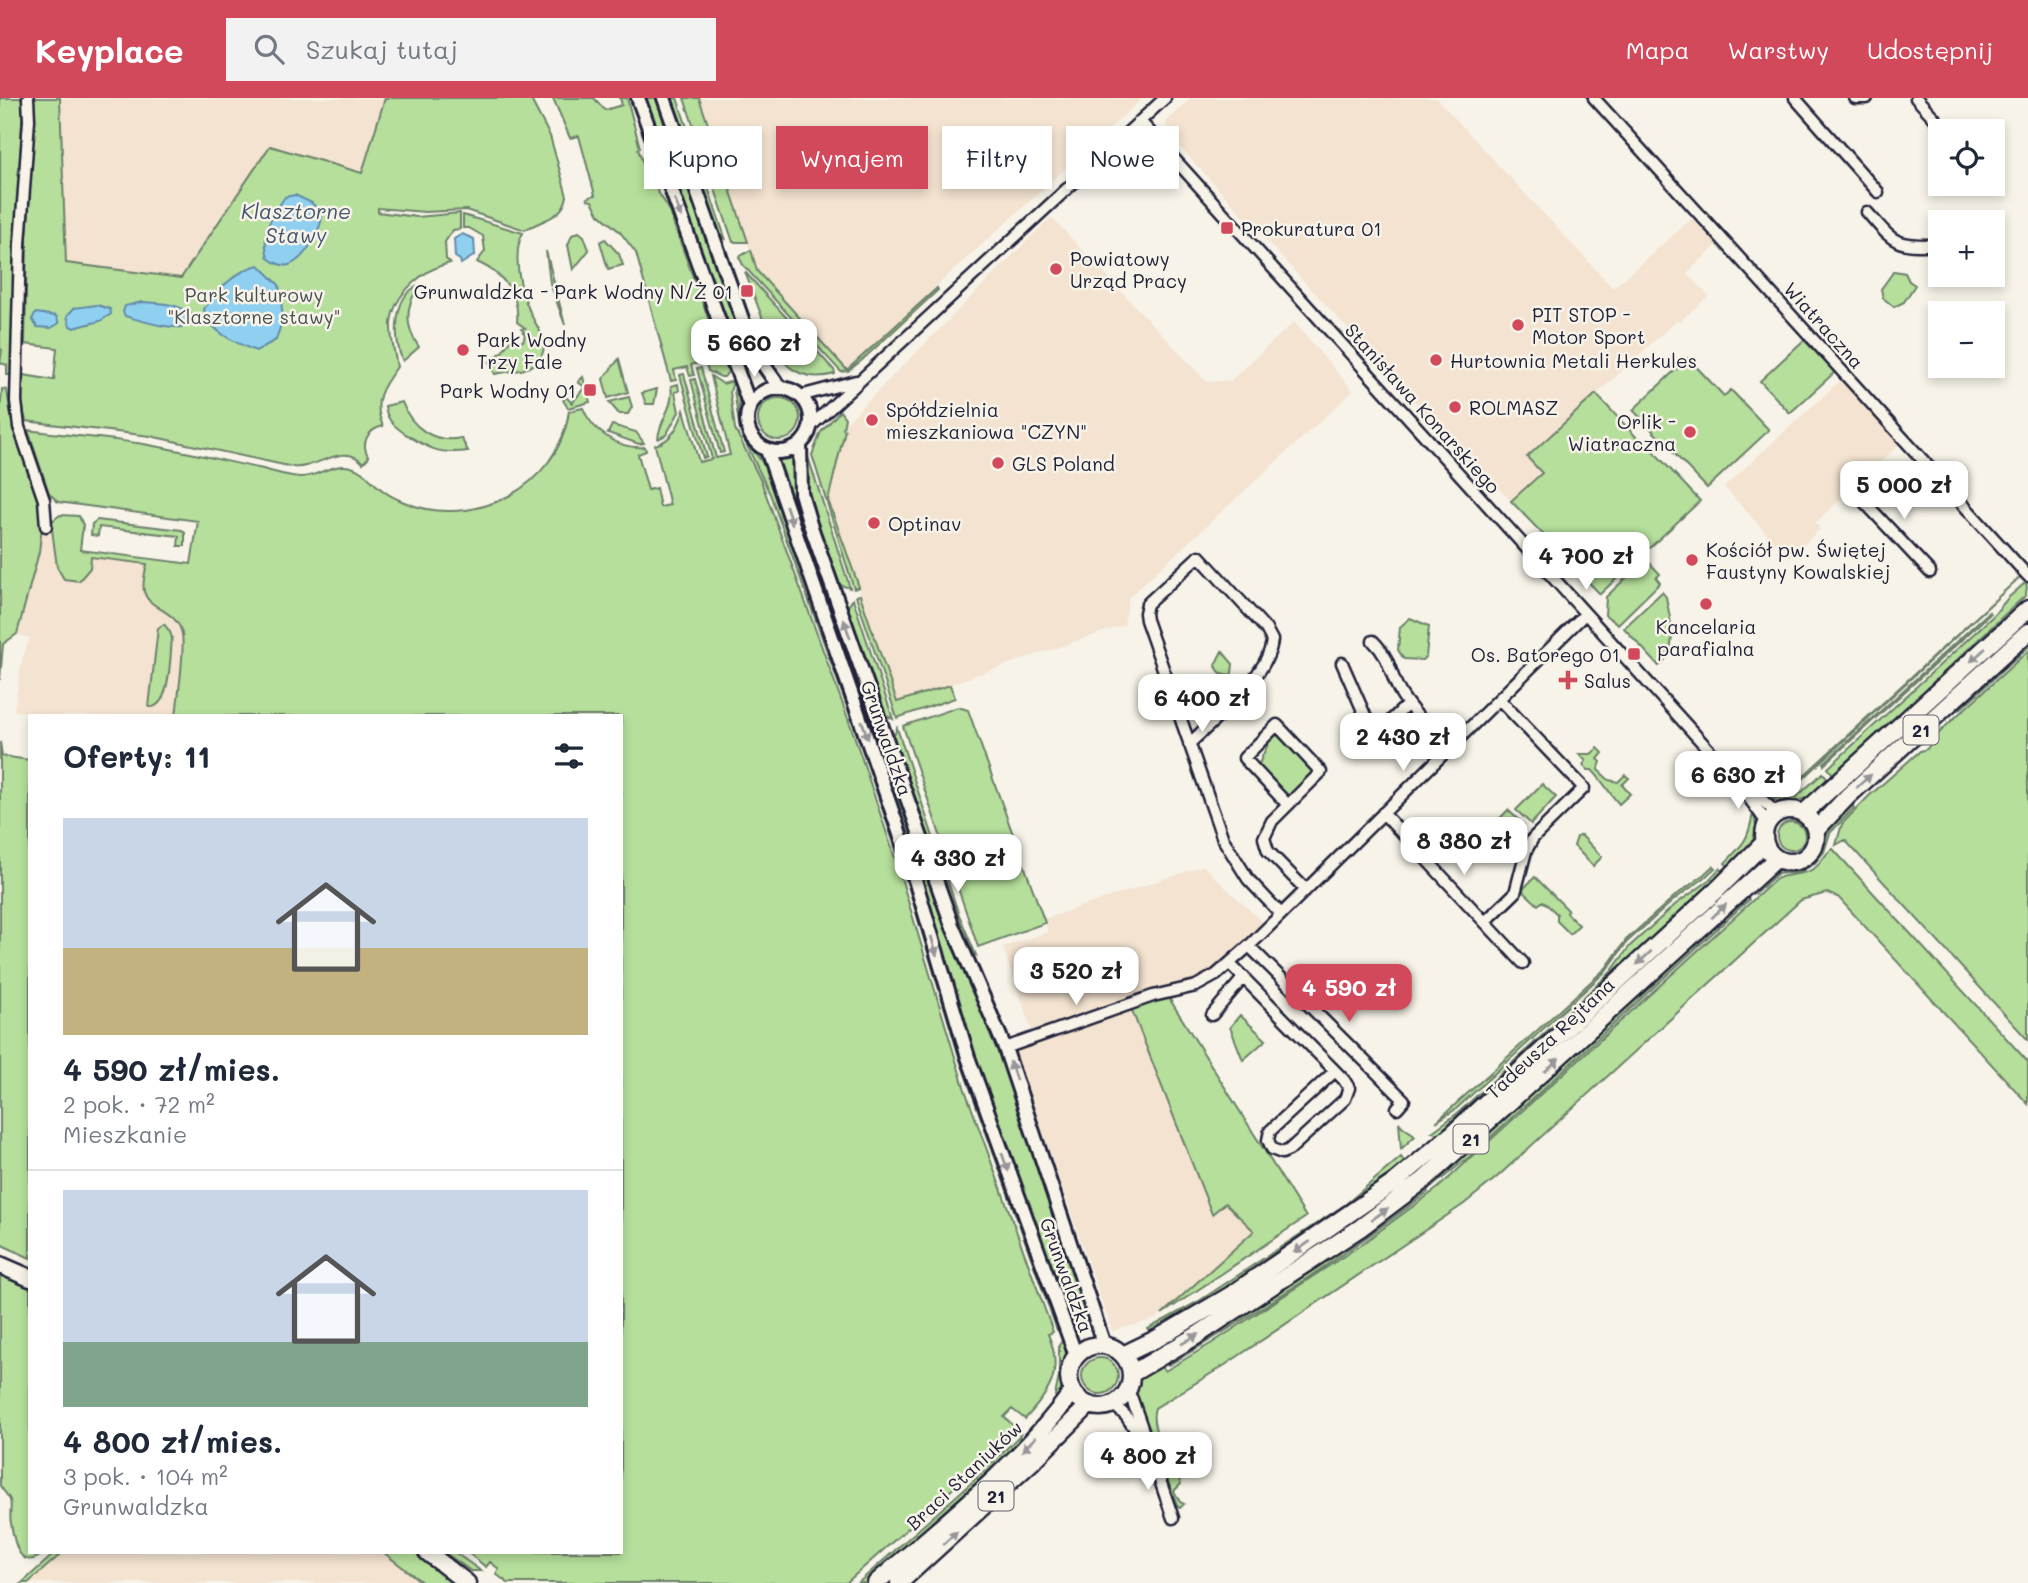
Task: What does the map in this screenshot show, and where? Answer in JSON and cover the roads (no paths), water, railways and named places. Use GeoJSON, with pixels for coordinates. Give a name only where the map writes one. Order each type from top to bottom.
{"type":"FeatureCollection","features":[{"type":"Feature","properties":{"kind":"main road","name":"21"},"geometry":{"type":"LineString","coordinates":[[1804,813],[2028,609]]}},
{"type":"Feature","properties":{"kind":"main road","name":"21"},"geometry":{"type":"LineString","coordinates":[[1776,859],[1786,863],[1806,858],[1813,850],[1816,830],[1847,796],[2028,632]]}},
{"type":"Feature","properties":{"kind":"main road"},"geometry":{"type":"LineString","coordinates":[[1776,859],[1768,852],[1764,843],[1764,830],[1772,818],[1795,810],[1804,813],[1816,830]]}},
{"type":"Feature","properties":{"kind":"main road","name":"Tadeusza Rejtana"},"geometry":{"type":"LineString","coordinates":[[1123,1355],[1167,1333],[1231,1295],[1395,1182],[1521,1070],[1718,889],[1764,843]]}},
{"type":"Feature","properties":{"kind":"main road","name":"Tadeusza Rejtana"},"geometry":{"type":"LineString","coordinates":[[1131,1374],[1196,1336],[1360,1228],[1424,1180],[1776,859]]}},
{"type":"Feature","properties":{"kind":"main road"},"geometry":{"type":"LineString","coordinates":[[0,1265],[28,1277]]}},
{"type":"Feature","properties":{"kind":"main road"},"geometry":{"type":"LineString","coordinates":[[1104,1345],[1123,1355],[1131,1374],[1127,1391],[1113,1404],[1089,1405],[1073,1391],[1069,1373],[1076,1356],[1084,1349],[1104,1345]]}},
{"type":"Feature","properties":{"kind":"main road","name":"Braci Staniuków"},"geometry":{"type":"LineString","coordinates":[[876,1583],[1013,1461],[1073,1391]]}},
{"type":"Feature","properties":{"kind":"main road","name":"Braci Staniuków"},"geometry":{"type":"LineString","coordinates":[[898,1583],[1001,1491],[1089,1405]]}},
{"type":"Feature","properties":{"kind":"main road"},"geometry":{"type":"LineString","coordinates":[[430,1554],[467,1583]]}},
{"type":"Feature","properties":{"kind":"street"},"geometry":{"type":"LineString","coordinates":[[28,98],[29,120],[20,244],[16,401],[19,427],[44,500],[46,526]]}},
{"type":"Feature","properties":{"kind":"street"},"geometry":{"type":"LineString","coordinates":[[638,98],[750,406]]}},
{"type":"Feature","properties":{"kind":"street"},"geometry":{"type":"LineString","coordinates":[[664,98],[753,350],[780,388]]}},
{"type":"Feature","properties":{"kind":"street"},"geometry":{"type":"LineString","coordinates":[[811,426],[811,415],[800,396],[791,390],[780,388],[757,396],[746,419],[749,432],[756,443],[767,450],[790,450],[800,444],[811,426],[860,379],[1165,98]]}},
{"type":"Feature","properties":{"kind":"street","name":"Wiatraczna"},"geometry":{"type":"LineString","coordinates":[[1594,98],[2028,576]]}},
{"type":"Feature","properties":{"kind":"street"},"geometry":{"type":"LineString","coordinates":[[1795,98],[1878,192]]}},
{"type":"Feature","properties":{"kind":"street"},"geometry":{"type":"LineString","coordinates":[[1856,98],[1867,98]]}},
{"type":"Feature","properties":{"kind":"street"},"geometry":{"type":"LineString","coordinates":[[1916,98],[1935,119]]}},
{"type":"Feature","properties":{"kind":"street","name":"Stanisława Konarskiego"},"geometry":{"type":"LineString","coordinates":[[1140,121],[1772,818]]}},
{"type":"Feature","properties":{"kind":"street"},"geometry":{"type":"LineString","coordinates":[[1867,212],[1895,242],[1909,246],[1928,245]]}},
{"type":"Feature","properties":{"kind":"street"},"geometry":{"type":"LineString","coordinates":[[800,396],[836,388],[860,379]]}},
{"type":"Feature","properties":{"kind":"street","name":"Grunwaldzka"},"geometry":{"type":"LineString","coordinates":[[800,444],[801,493],[810,524],[952,925],[1006,1048],[1104,1345]]}},
{"type":"Feature","properties":{"kind":"street","name":"Grunwaldzka"},"geometry":{"type":"LineString","coordinates":[[767,450],[906,851],[968,1057],[1076,1356]]}},
{"type":"Feature","properties":{"kind":"street"},"geometry":{"type":"LineString","coordinates":[[1855,492],[1930,572]]}},
{"type":"Feature","properties":{"kind":"street"},"geometry":{"type":"LineString","coordinates":[[1189,744],[1258,675],[1267,660],[1272,640],[1266,629],[1199,556],[1150,601],[1144,613],[1189,744],[1229,851],[1248,879],[1281,914]]}},
{"type":"Feature","properties":{"kind":"street"},"geometry":{"type":"LineString","coordinates":[[1006,1048],[1153,996],[1196,986],[1216,975],[1306,890],[1585,614]]}},
{"type":"Feature","properties":{"kind":"street"},"geometry":{"type":"LineString","coordinates":[[1373,641],[1387,658],[1398,688],[1408,704],[1449,748]]}},
{"type":"Feature","properties":{"kind":"street"},"geometry":{"type":"LineString","coordinates":[[1342,663],[1376,741],[1408,704]]}},
{"type":"Feature","properties":{"kind":"street"},"geometry":{"type":"LineString","coordinates":[[1485,922],[1515,893],[1526,851],[1533,838],[1584,788],[1499,699]]}},
{"type":"Feature","properties":{"kind":"street"},"geometry":{"type":"LineString","coordinates":[[1288,805],[1244,758],[1277,725],[1321,772],[1269,826],[1265,834],[1264,843],[1268,851],[1306,890]]}},
{"type":"Feature","properties":{"kind":"street"},"geometry":{"type":"LineString","coordinates":[[1383,813],[1523,962]]}},
{"type":"Feature","properties":{"kind":"street"},"geometry":{"type":"LineString","coordinates":[[1245,949],[1404,1100],[1397,1108]]}},
{"type":"Feature","properties":{"kind":"street"},"geometry":{"type":"LineString","coordinates":[[1230,964],[1335,1071],[1349,1088],[1345,1099],[1289,1150],[1282,1153],[1272,1149],[1268,1140],[1270,1131],[1335,1071]]}},
{"type":"Feature","properties":{"kind":"street"},"geometry":{"type":"LineString","coordinates":[[1212,1015],[1244,977]]}},
{"type":"Feature","properties":{"kind":"street"},"geometry":{"type":"LineString","coordinates":[[1127,1391],[1153,1456],[1173,1518]]}},
{"type":"Feature","properties":{"kind":"street"},"geometry":{"type":"LineString","coordinates":[[1113,1404],[1126,1416],[1153,1456]]}},
{"type":"Feature","properties":{"kind":"water","name":"Klasztorne Stawy"},"geometry":{"type":"Polygon","coordinates":[[[295,195],[312,203],[322,215],[321,221],[301,257],[289,265],[283,265],[268,258],[266,233],[271,218],[285,197],[295,195]]]}},
{"type":"Feature","properties":{"kind":"water"},"geometry":{"type":"Polygon","coordinates":[[[462,234],[474,239],[475,255],[461,264],[455,257],[454,239],[462,234]]]}},
{"type":"Feature","properties":{"kind":"water","name":"Klasztorne Stawy"},"geometry":{"type":"Polygon","coordinates":[[[259,265],[279,285],[283,318],[276,340],[256,351],[217,330],[204,309],[228,282],[243,271],[259,265]]]}},
{"type":"Feature","properties":{"kind":"water"},"geometry":{"type":"Polygon","coordinates":[[[142,302],[181,308],[192,315],[191,325],[168,327],[125,316],[125,306],[142,302]]]}},
{"type":"Feature","properties":{"kind":"water"},"geometry":{"type":"Polygon","coordinates":[[[97,305],[110,309],[111,314],[100,321],[74,328],[70,326],[67,316],[74,308],[97,305]]]}},
{"type":"Feature","properties":{"kind":"water"},"geometry":{"type":"Polygon","coordinates":[[[36,313],[56,316],[59,323],[51,328],[37,327],[32,319],[36,313]]]}},
{"type":"Feature","properties":{"kind":"place","name":"Prokuratura 01"},"geometry":{"type":"Point","coordinates":[1227,228]}},
{"type":"Feature","properties":{"kind":"place","name":"Powiatowy Urząd Pracy"},"geometry":{"type":"Point","coordinates":[1056,269]}},
{"type":"Feature","properties":{"kind":"place","name":"Grunwaldzka - Park Wodny N/Ż 01"},"geometry":{"type":"Point","coordinates":[747,291]}},
{"type":"Feature","properties":{"kind":"place","name":"PIT STOP - Motor Sport"},"geometry":{"type":"Point","coordinates":[1518,325]}},
{"type":"Feature","properties":{"kind":"place","name":"Park Wodny Trzy Fale"},"geometry":{"type":"Point","coordinates":[463,350]}},
{"type":"Feature","properties":{"kind":"place","name":"Hurtownia Metali Herkules"},"geometry":{"type":"Point","coordinates":[1436,360]}},
{"type":"Feature","properties":{"kind":"place","name":"Park Wodny 01"},"geometry":{"type":"Point","coordinates":[590,390]}},
{"type":"Feature","properties":{"kind":"place","name":"ROLMASZ"},"geometry":{"type":"Point","coordinates":[1455,407]}},
{"type":"Feature","properties":{"kind":"place","name":"Spółdzielnia mieszkaniowa \"CZYN\""},"geometry":{"type":"Point","coordinates":[872,420]}},
{"type":"Feature","properties":{"kind":"place","name":"Orlik - Wiatraczna"},"geometry":{"type":"Point","coordinates":[1690,432]}},
{"type":"Feature","properties":{"kind":"place","name":"GLS Poland"},"geometry":{"type":"Point","coordinates":[998,463]}},
{"type":"Feature","properties":{"kind":"place","name":"Optinav"},"geometry":{"type":"Point","coordinates":[874,523]}},
{"type":"Feature","properties":{"kind":"place","name":"Kościół pw. Świętej Faustyny Kowalskiej"},"geometry":{"type":"Point","coordinates":[1692,560]}},
{"type":"Feature","properties":{"kind":"place","name":"Kancelaria parafialna"},"geometry":{"type":"Point","coordinates":[1706,604]}},
{"type":"Feature","properties":{"kind":"place","name":"Os. Batorego 01"},"geometry":{"type":"Point","coordinates":[1634,654]}},
{"type":"Feature","properties":{"kind":"place","name":"Salus"},"geometry":{"type":"Point","coordinates":[1568,680]}},
{"type":"Feature","properties":{"kind":"park label","name":"Park kulturowy \"Klasztorne stawy\""},"geometry":{"type":"Point","coordinates":[254,305]}}]}
